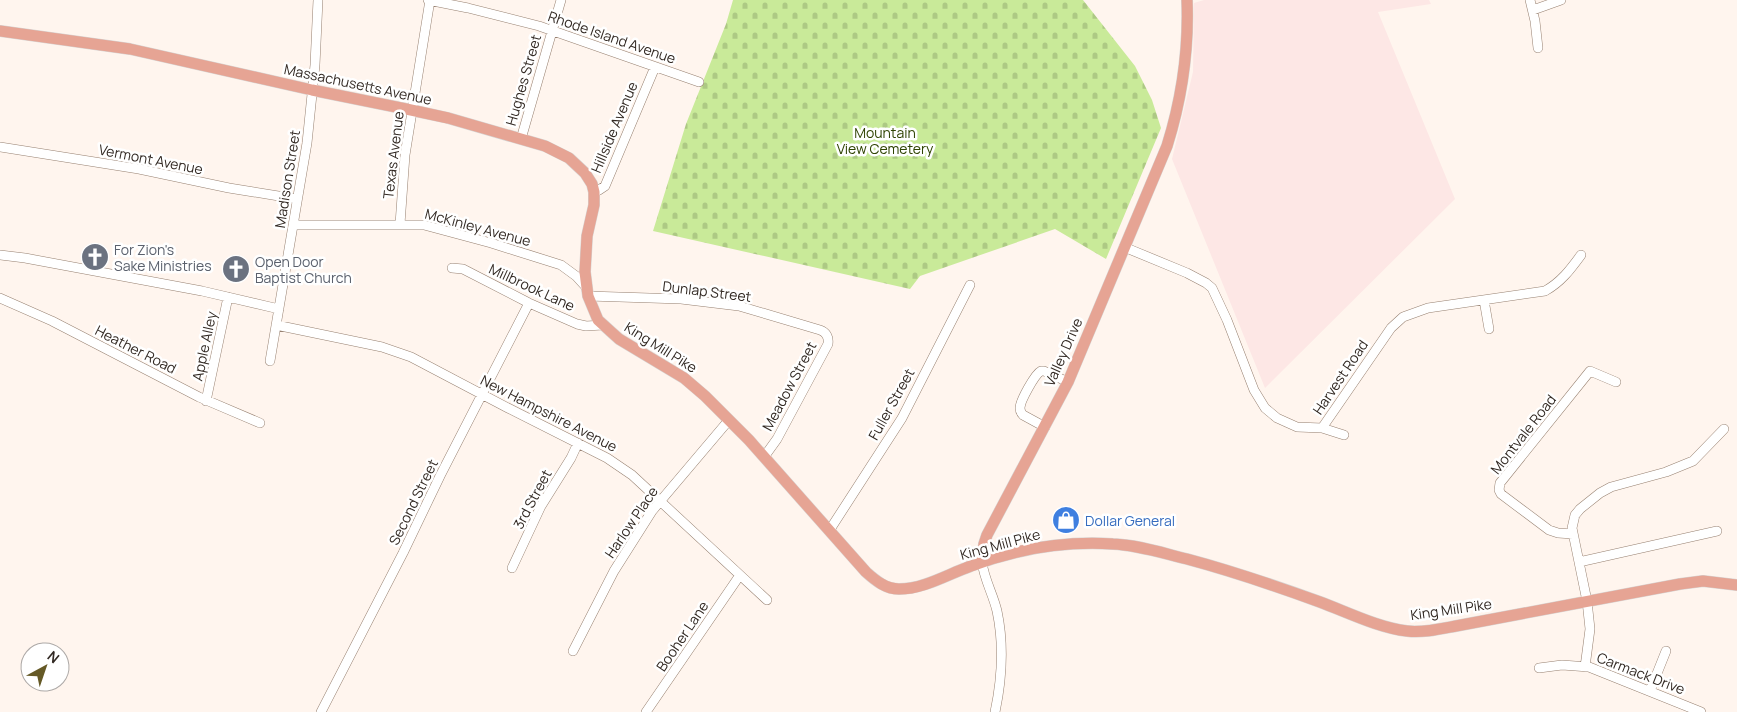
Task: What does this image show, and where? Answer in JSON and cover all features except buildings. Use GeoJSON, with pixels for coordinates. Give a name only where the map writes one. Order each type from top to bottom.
{"type":"FeatureCollection","features":[{"type":"Feature","properties":{"kind":"main road","name":"Valley Drive"},"geometry":{"type":"LineString","coordinates":[[982,562],[987,535],[1068,382],[1156,174],[1176,118],[1183,86],[1186,59],[1187,0]]}},
{"type":"Feature","properties":{"kind":"main road","name":"Massachusetts Avenue"},"geometry":{"type":"LineString","coordinates":[[0,31],[130,49],[448,118],[546,146],[568,158],[585,172],[594,192]]}},
{"type":"Feature","properties":{"kind":"main road"},"geometry":{"type":"LineString","coordinates":[[587,292],[585,254],[594,205],[594,192]]}},
{"type":"Feature","properties":{"kind":"main road","name":"King Mill Pike"},"geometry":{"type":"LineString","coordinates":[[587,292],[596,316],[603,325],[620,339],[684,378],[701,391],[730,420],[874,579],[889,587],[897,589],[918,586],[982,562],[1031,550],[1066,544],[1097,543],[1137,547],[1216,567],[1407,631],[1440,629],[1703,581],[1737,585]]}},
{"type":"Feature","properties":{"kind":"street","name":"Madison Street"},"geometry":{"type":"LineString","coordinates":[[270,361],[307,143],[318,0]]}},
{"type":"Feature","properties":{"kind":"street","name":"Rhode Island Avenue"},"geometry":{"type":"LineString","coordinates":[[430,0],[502,16],[552,30],[699,82]]}},
{"type":"Feature","properties":{"kind":"street","name":"Texas Avenue"},"geometry":{"type":"LineString","coordinates":[[400,224],[404,155],[430,0]]}},
{"type":"Feature","properties":{"kind":"street","name":"Hughes Street"},"geometry":{"type":"LineString","coordinates":[[521,139],[561,0]]}},
{"type":"Feature","properties":{"kind":"street"},"geometry":{"type":"LineString","coordinates":[[1530,0],[1538,48]]}},
{"type":"Feature","properties":{"kind":"street"},"geometry":{"type":"LineString","coordinates":[[1533,10],[1561,0]]}},
{"type":"Feature","properties":{"kind":"street","name":"Hillside Avenue"},"geometry":{"type":"LineString","coordinates":[[594,192],[605,186],[655,67]]}},
{"type":"Feature","properties":{"kind":"street","name":"Vermont Avenue"},"geometry":{"type":"LineString","coordinates":[[0,147],[148,171],[229,188],[297,199]]}},
{"type":"Feature","properties":{"kind":"street","name":"McKinley Avenue"},"geometry":{"type":"LineString","coordinates":[[294,225],[400,224],[424,225],[446,230],[543,259],[568,270],[587,292]]}},
{"type":"Feature","properties":{"kind":"street","name":"Harvest Road"},"geometry":{"type":"LineString","coordinates":[[1124,247],[1187,273],[1212,288],[1227,320],[1254,390],[1264,408],[1277,418],[1298,427],[1322,428],[1383,338],[1404,316],[1428,308],[1545,291],[1557,284],[1569,272],[1581,255]]}},
{"type":"Feature","properties":{"kind":"street"},"geometry":{"type":"LineString","coordinates":[[0,255],[25,258],[279,308]]}},
{"type":"Feature","properties":{"kind":"street","name":"Millbrook Lane"},"geometry":{"type":"LineString","coordinates":[[452,268],[463,269],[529,303],[577,324],[603,325]]}},
{"type":"Feature","properties":{"kind":"street","name":"Fuller Street"},"geometry":{"type":"LineString","coordinates":[[829,531],[902,418],[970,285]]}},
{"type":"Feature","properties":{"kind":"street","name":"Dunlap Street"},"geometry":{"type":"LineString","coordinates":[[587,292],[717,303],[763,312],[820,330]]}},
{"type":"Feature","properties":{"kind":"street","name":"Apple Alley"},"geometry":{"type":"LineString","coordinates":[[206,401],[228,297]]}},
{"type":"Feature","properties":{"kind":"street","name":"Heather Road"},"geometry":{"type":"LineString","coordinates":[[0,298],[59,325],[206,401],[260,423]]}},
{"type":"Feature","properties":{"kind":"street"},"geometry":{"type":"LineString","coordinates":[[1484,300],[1489,329]]}},
{"type":"Feature","properties":{"kind":"street","name":"Second Street"},"geometry":{"type":"LineString","coordinates":[[321,712],[529,303]]}},
{"type":"Feature","properties":{"kind":"street","name":"New Hampshire Avenue"},"geometry":{"type":"LineString","coordinates":[[276,326],[370,344],[398,352],[420,361],[622,467],[660,499],[766,600]]}},
{"type":"Feature","properties":{"kind":"street","name":"Meadow Street"},"geometry":{"type":"LineString","coordinates":[[764,457],[777,439],[828,344],[826,333],[820,330]]}},
{"type":"Feature","properties":{"kind":"street"},"geometry":{"type":"LineString","coordinates":[[1045,427],[1024,415],[1021,412],[1020,405],[1035,376],[1041,371],[1068,382]]}},
{"type":"Feature","properties":{"kind":"street","name":"Montvale Road"},"geometry":{"type":"LineString","coordinates":[[1573,534],[1549,530],[1501,494],[1499,490],[1500,483],[1590,371],[1616,382]]}},
{"type":"Feature","properties":{"kind":"street","name":"Harlow Place"},"geometry":{"type":"LineString","coordinates":[[573,651],[614,571],[660,499],[730,420]]}},
{"type":"Feature","properties":{"kind":"street"},"geometry":{"type":"LineString","coordinates":[[1322,428],[1344,435]]}},
{"type":"Feature","properties":{"kind":"street"},"geometry":{"type":"LineString","coordinates":[[1585,667],[1590,628],[1587,601],[1572,528],[1575,515],[1600,493],[1611,487],[1666,472],[1693,461],[1724,430]]}},
{"type":"Feature","properties":{"kind":"street","name":"3rd Street"},"geometry":{"type":"LineString","coordinates":[[512,568],[541,506],[571,458],[578,443]]}},
{"type":"Feature","properties":{"kind":"street"},"geometry":{"type":"LineString","coordinates":[[1579,562],[1716,531]]}},
{"type":"Feature","properties":{"kind":"street","name":"Valley Drive"},"geometry":{"type":"LineString","coordinates":[[982,562],[997,612],[1001,647],[1001,676],[996,712]]}},
{"type":"Feature","properties":{"kind":"street","name":"Booher Lane"},"geometry":{"type":"LineString","coordinates":[[646,712],[740,575]]}},
{"type":"Feature","properties":{"kind":"street"},"geometry":{"type":"LineString","coordinates":[[1650,690],[1666,651]]}},
{"type":"Feature","properties":{"kind":"street","name":"Carmack Drive"},"geometry":{"type":"LineString","coordinates":[[1539,668],[1562,665],[1585,667],[1650,690],[1701,712]]}},
{"type":"Feature","properties":{"kind":"shaded area"},"geometry":{"type":"Polygon","coordinates":[[[1204,0],[1429,0],[1431,4],[1378,12],[1455,199],[1265,388],[1172,159],[1193,72],[1194,3],[1204,0]]]}},
{"type":"Feature","properties":{"kind":"green space","name":"Mountain View Cemetery"},"geometry":{"type":"Polygon","coordinates":[[[733,0],[1083,0],[1135,66],[1152,100],[1161,128],[1106,259],[1055,229],[920,276],[910,289],[653,231],[686,124],[726,24],[733,0]]]}},
{"type":"Feature","properties":{"kind":"place","name":"For Zion's Sake Ministries"},"geometry":{"type":"Point","coordinates":[95,257]}},
{"type":"Feature","properties":{"kind":"place","name":"Open Door Baptist Church"},"geometry":{"type":"Point","coordinates":[236,269]}},
{"type":"Feature","properties":{"kind":"place","name":"Dollar General"},"geometry":{"type":"Point","coordinates":[1066,520]}}]}
